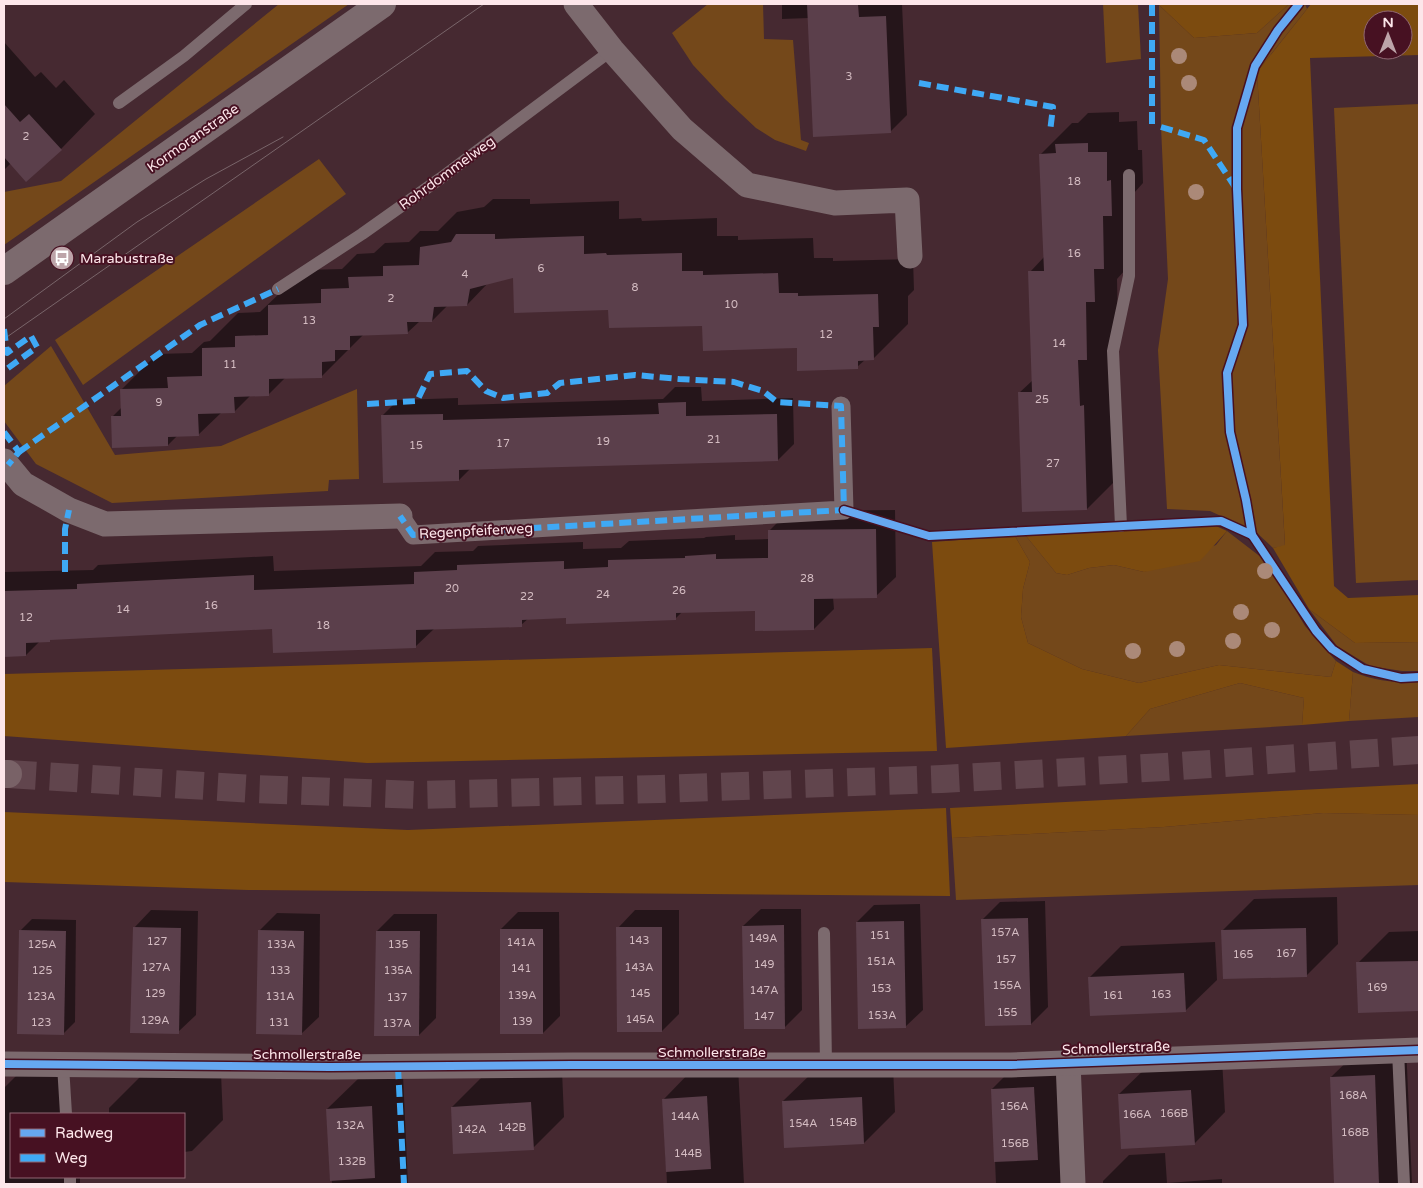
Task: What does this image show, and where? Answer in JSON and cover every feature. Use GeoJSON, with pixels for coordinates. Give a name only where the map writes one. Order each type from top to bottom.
{"type":"FeatureCollection","features":[{"type":"Feature","properties":{"kind":"street","name":"Kormoranstraße"},"geometry":{"type":"LineString","coordinates":[[4,271],[382,4]]}},
{"type":"Feature","properties":{"kind":"street"},"geometry":{"type":"LineString","coordinates":[[576,4],[612,50],[682,129],[747,185],[835,204],[906,200],[910,256]]}},
{"type":"Feature","properties":{"kind":"street","name":"Regenpfeiferweg"},"geometry":{"type":"LineString","coordinates":[[4,461],[24,484],[69,510],[105,524],[400,516],[413,535],[844,510],[840,406]]}},
{"type":"Feature","properties":{"kind":"street","name":"Schmollerstraße"},"geometry":{"type":"LineString","coordinates":[[4,1064],[398,1067],[1011,1065],[1409,1051]]}},
{"type":"Feature","properties":{"kind":"street"},"geometry":{"type":"LineString","coordinates":[[1068,1062],[1073,1184]]}},
{"type":"Feature","properties":{"kind":"lane"},"geometry":{"type":"LineString","coordinates":[[119,103],[184,56],[246,4]]}},
{"type":"Feature","properties":{"kind":"lane","name":"Rohrdommelweg"},"geometry":{"type":"LineString","coordinates":[[278,289],[362,234],[441,178],[612,50]]}},
{"type":"Feature","properties":{"kind":"lane"},"geometry":{"type":"LineString","coordinates":[[1121,526],[1113,351],[1129,276],[1129,175]]}},
{"type":"Feature","properties":{"kind":"lane"},"geometry":{"type":"LineString","coordinates":[[824,933],[826,1065]]}},
{"type":"Feature","properties":{"kind":"lane"},"geometry":{"type":"LineString","coordinates":[[1404,1184],[1409,1051]]}},
{"type":"Feature","properties":{"kind":"lane"},"geometry":{"type":"LineString","coordinates":[[63,1065],[66,1113]]}},
{"type":"Feature","properties":{"kind":"shaded area"},"geometry":{"type":"Polygon","coordinates":[[[279,4],[349,4],[4,245],[4,192],[61,181],[279,4]]]}},
{"type":"Feature","properties":{"kind":"shaded area"},"geometry":{"type":"Polygon","coordinates":[[[708,4],[763,4],[764,39],[793,40],[801,140],[809,143],[806,151],[775,140],[756,128],[693,65],[672,33],[708,4]]]}},
{"type":"Feature","properties":{"kind":"shaded area"},"geometry":{"type":"Polygon","coordinates":[[[1103,4],[1138,4],[1141,59],[1106,63],[1103,4]]]}},
{"type":"Feature","properties":{"kind":"shaded area"},"geometry":{"type":"Polygon","coordinates":[[[1289,4],[1305,4],[1307,9],[1257,72],[1285,546],[1273,548],[1256,532],[1210,511],[1167,509],[1158,350],[1168,279],[1161,127],[1159,5],[1194,38],[1257,33],[1289,4]]]}},
{"type":"Feature","properties":{"kind":"shaded area"},"geometry":{"type":"Polygon","coordinates":[[[1289,4],[1257,33],[1194,38],[1159,5],[1289,4]]]}},
{"type":"Feature","properties":{"kind":"shaded area"},"geometry":{"type":"Polygon","coordinates":[[[1311,4],[1419,4],[1419,55],[1413,55],[1413,10],[1363,10],[1363,57],[1310,58],[1334,586],[1348,598],[1419,595],[1419,642],[1355,643],[1309,609],[1273,548],[1285,545],[1257,72],[1311,4]]]}},
{"type":"Feature","properties":{"kind":"shaded area"},"geometry":{"type":"Polygon","coordinates":[[[1419,104],[1419,580],[1356,583],[1334,108],[1419,104]]]}},
{"type":"Feature","properties":{"kind":"shaded area"},"geometry":{"type":"Polygon","coordinates":[[[319,159],[346,194],[83,385],[55,340],[319,159]]]}},
{"type":"Feature","properties":{"kind":"shaded area"},"geometry":{"type":"Polygon","coordinates":[[[51,346],[115,455],[221,446],[357,389],[359,479],[329,480],[328,491],[112,503],[36,464],[4,421],[4,386],[51,346]]]}},
{"type":"Feature","properties":{"kind":"shaded area"},"geometry":{"type":"Polygon","coordinates":[[[1216,526],[1227,531],[1200,561],[1144,572],[1114,565],[1089,568],[1067,575],[1056,573],[1026,536],[1216,526]]]}},
{"type":"Feature","properties":{"kind":"shaded area"},"geometry":{"type":"Polygon","coordinates":[[[1227,531],[1266,561],[1305,626],[1336,661],[1331,677],[1219,665],[1139,683],[1082,669],[1028,643],[1021,617],[1023,589],[1030,562],[1015,536],[1026,536],[1056,573],[1067,575],[1089,568],[1114,565],[1144,572],[1216,545],[1227,531]]]}},
{"type":"Feature","properties":{"kind":"shaded area"},"geometry":{"type":"Polygon","coordinates":[[[1015,536],[1030,562],[1023,589],[1021,617],[1028,643],[1082,669],[1139,683],[1219,665],[1331,677],[1336,661],[1353,672],[1349,721],[1302,725],[1304,698],[1240,683],[1150,709],[1126,736],[946,748],[932,542],[1015,536]]]}},
{"type":"Feature","properties":{"kind":"shaded area"},"geometry":{"type":"Polygon","coordinates":[[[1309,609],[1355,643],[1419,642],[1419,671],[1402,671],[1370,666],[1337,646],[1309,609]]]}},
{"type":"Feature","properties":{"kind":"shaded area"},"geometry":{"type":"Polygon","coordinates":[[[932,648],[937,751],[367,763],[4,736],[4,674],[932,648]]]}},
{"type":"Feature","properties":{"kind":"shaded area"},"geometry":{"type":"Polygon","coordinates":[[[1353,672],[1386,681],[1419,682],[1419,717],[1349,721],[1353,672]]]}},
{"type":"Feature","properties":{"kind":"shaded area"},"geometry":{"type":"Polygon","coordinates":[[[1240,683],[1304,698],[1302,725],[1126,736],[1150,709],[1240,683]]]}},
{"type":"Feature","properties":{"kind":"shaded area"},"geometry":{"type":"Polygon","coordinates":[[[1419,784],[1419,815],[1323,813],[1164,827],[952,838],[950,808],[1419,784]]]}},
{"type":"Feature","properties":{"kind":"shaded area"},"geometry":{"type":"Polygon","coordinates":[[[946,808],[950,896],[248,890],[4,882],[4,812],[408,830],[946,808]]]}},
{"type":"Feature","properties":{"kind":"shaded area"},"geometry":{"type":"Polygon","coordinates":[[[1323,813],[1419,815],[1419,885],[956,900],[952,838],[1164,827],[1323,813]]]}},
{"type":"Feature","properties":{"kind":"building"},"geometry":{"type":"Polygon","coordinates":[[[807,4],[858,4],[859,17],[886,16],[891,133],[813,137],[807,4]]]}},
{"type":"Feature","properties":{"kind":"building"},"geometry":{"type":"Polygon","coordinates":[[[4,104],[20,122],[29,114],[62,150],[26,182],[4,157],[4,104]]]}},
{"type":"Feature","properties":{"kind":"building"},"geometry":{"type":"Polygon","coordinates":[[[1088,143],[1088,152],[1107,152],[1107,181],[1111,180],[1112,216],[1103,216],[1104,269],[1094,269],[1095,302],[1086,302],[1087,360],[1078,360],[1080,406],[1084,405],[1087,510],[1022,512],[1018,392],[1032,392],[1028,271],[1044,271],[1039,154],[1056,153],[1055,144],[1088,143]]]}},
{"type":"Feature","properties":{"kind":"building"},"geometry":{"type":"Polygon","coordinates":[[[456,234],[495,234],[495,239],[584,236],[584,254],[682,253],[682,271],[703,271],[703,275],[778,273],[779,293],[798,293],[798,296],[878,294],[879,327],[873,327],[874,360],[858,361],[858,369],[797,371],[797,348],[703,351],[702,326],[609,328],[608,310],[514,313],[513,278],[470,289],[467,306],[434,307],[432,322],[407,322],[408,334],[350,336],[350,350],[335,350],[335,361],[322,362],[322,378],[269,379],[269,396],[234,397],[235,413],[198,414],[199,436],[168,437],[168,446],[112,448],[111,416],[121,416],[120,389],[168,388],[167,377],[202,376],[202,348],[235,347],[235,336],[268,335],[268,305],[321,303],[321,289],[349,288],[348,277],[383,276],[383,266],[419,265],[420,247],[451,242],[456,234]]]}},
{"type":"Feature","properties":{"kind":"building"},"geometry":{"type":"Polygon","coordinates":[[[686,402],[686,416],[777,414],[778,461],[459,470],[459,481],[383,483],[381,415],[443,414],[443,420],[659,414],[658,403],[686,402]]]}},
{"type":"Feature","properties":{"kind":"building"},"geometry":{"type":"Polygon","coordinates":[[[876,529],[877,598],[814,599],[814,630],[755,631],[755,611],[676,613],[676,620],[566,624],[566,618],[522,620],[522,627],[416,630],[416,648],[273,653],[272,629],[50,640],[50,642],[26,643],[26,656],[4,657],[4,591],[77,589],[77,584],[254,575],[254,590],[414,584],[414,572],[457,570],[457,565],[564,561],[564,569],[608,567],[608,560],[685,558],[685,556],[716,554],[716,559],[768,558],[768,530],[876,529]]]}},
{"type":"Feature","properties":{"kind":"building"},"geometry":{"type":"Polygon","coordinates":[[[1028,918],[1031,1025],[985,1026],[981,919],[1028,918]]]}},
{"type":"Feature","properties":{"kind":"building"},"geometry":{"type":"Polygon","coordinates":[[[904,921],[906,1028],[858,1029],[856,922],[904,921]]]}},
{"type":"Feature","properties":{"kind":"building"},"geometry":{"type":"Polygon","coordinates":[[[784,925],[785,1029],[744,1029],[742,926],[784,925]]]}},
{"type":"Feature","properties":{"kind":"building"},"geometry":{"type":"Polygon","coordinates":[[[133,927],[181,928],[179,1034],[130,1033],[133,927]]]}},
{"type":"Feature","properties":{"kind":"building"},"geometry":{"type":"Polygon","coordinates":[[[616,927],[662,927],[662,1032],[617,1032],[616,927]]]}},
{"type":"Feature","properties":{"kind":"building"},"geometry":{"type":"Polygon","coordinates":[[[1306,928],[1307,977],[1223,979],[1221,930],[1306,928]]]}},
{"type":"Feature","properties":{"kind":"building"},"geometry":{"type":"Polygon","coordinates":[[[500,929],[543,929],[543,1034],[500,1034],[500,929]]]}},
{"type":"Feature","properties":{"kind":"building"},"geometry":{"type":"Polygon","coordinates":[[[19,930],[66,931],[64,1035],[17,1034],[19,930]]]}},
{"type":"Feature","properties":{"kind":"building"},"geometry":{"type":"Polygon","coordinates":[[[258,930],[304,931],[302,1035],[256,1034],[258,930]]]}},
{"type":"Feature","properties":{"kind":"building"},"geometry":{"type":"Polygon","coordinates":[[[376,931],[420,931],[419,1036],[374,1036],[376,931]]]}},
{"type":"Feature","properties":{"kind":"building"},"geometry":{"type":"Polygon","coordinates":[[[1419,961],[1419,1011],[1358,1013],[1356,962],[1419,961]]]}},
{"type":"Feature","properties":{"kind":"building"},"geometry":{"type":"Polygon","coordinates":[[[1184,973],[1186,1012],[1090,1016],[1088,977],[1184,973]]]}},
{"type":"Feature","properties":{"kind":"building"},"geometry":{"type":"Polygon","coordinates":[[[1375,1075],[1379,1184],[1334,1184],[1330,1077],[1375,1075]]]}},
{"type":"Feature","properties":{"kind":"building"},"geometry":{"type":"Polygon","coordinates":[[[1034,1087],[1038,1160],[994,1162],[991,1089],[1034,1087]]]}},
{"type":"Feature","properties":{"kind":"building"},"geometry":{"type":"Polygon","coordinates":[[[1191,1090],[1195,1145],[1121,1149],[1118,1094],[1191,1090]]]}},
{"type":"Feature","properties":{"kind":"building"},"geometry":{"type":"Polygon","coordinates":[[[707,1096],[711,1169],[666,1172],[662,1099],[707,1096]]]}},
{"type":"Feature","properties":{"kind":"building"},"geometry":{"type":"Polygon","coordinates":[[[862,1097],[864,1144],[784,1148],[782,1101],[862,1097]]]}},
{"type":"Feature","properties":{"kind":"building"},"geometry":{"type":"Polygon","coordinates":[[[531,1102],[534,1150],[453,1154],[451,1107],[531,1102]]]}},
{"type":"Feature","properties":{"kind":"building"},"geometry":{"type":"Polygon","coordinates":[[[372,1106],[375,1178],[330,1181],[326,1109],[372,1106]]]}},
{"type":"Feature","properties":{"kind":"tunnel"},"geometry":{"type":"LineString","coordinates":[[8,774],[255,789],[417,795],[942,779],[1165,767],[1419,750]]}},
{"type":"Feature","properties":{"kind":"tram line"},"geometry":{"type":"LineString","coordinates":[[4,339],[484,4]]}},
{"type":"Feature","properties":{"kind":"tram line"},"geometry":{"type":"LineString","coordinates":[[4,319],[137,222],[206,179],[283,137]]}},
{"type":"Feature","properties":{"kind":"marked path"},"geometry":{"type":"LineString","coordinates":[[1152,4],[1152,128]]}},
{"type":"Feature","properties":{"kind":"marked path"},"geometry":{"type":"LineString","coordinates":[[919,83],[1053,107],[1050,132]]}},
{"type":"Feature","properties":{"kind":"marked path"},"geometry":{"type":"LineString","coordinates":[[1161,127],[1204,140],[1235,187]]}},
{"type":"Feature","properties":{"kind":"marked path"},"geometry":{"type":"LineString","coordinates":[[19,452],[200,325],[278,289]]}},
{"type":"Feature","properties":{"kind":"marked path"},"geometry":{"type":"LineString","coordinates":[[4,329],[7,353],[31,336],[37,347],[4,371]]}},
{"type":"Feature","properties":{"kind":"marked path"},"geometry":{"type":"LineString","coordinates":[[367,404],[417,401],[430,374],[467,371],[486,391],[503,398],[547,393],[560,383],[635,375],[734,382],[763,391],[777,402],[841,406],[844,510],[413,535],[400,516]]}},
{"type":"Feature","properties":{"kind":"marked path"},"geometry":{"type":"LineString","coordinates":[[4,432],[19,452],[8,465]]}},
{"type":"Feature","properties":{"kind":"marked path"},"geometry":{"type":"LineString","coordinates":[[65,572],[65,529],[69,510]]}},
{"type":"Feature","properties":{"kind":"marked path"},"geometry":{"type":"LineString","coordinates":[[398,1067],[404,1184]]}},
{"type":"Feature","properties":{"kind":"cycle path"},"geometry":{"type":"LineString","coordinates":[[1252,535],[1230,432],[1227,373],[1243,325],[1237,189],[1237,128],[1255,66],[1278,30],[1299,4]]}},
{"type":"Feature","properties":{"kind":"cycle path"},"geometry":{"type":"LineString","coordinates":[[844,510],[929,536],[1221,521],[1252,535],[1316,631],[1332,649],[1363,669],[1401,678],[1419,677]]}},
{"type":"Feature","properties":{"kind":"cycle path"},"geometry":{"type":"LineString","coordinates":[[4,1064],[330,1067],[1011,1065],[1419,1050]]}},
{"type":"Feature","properties":{"kind":"place","name":"Marabustraße"},"geometry":{"type":"Point","coordinates":[62,258]}}]}
